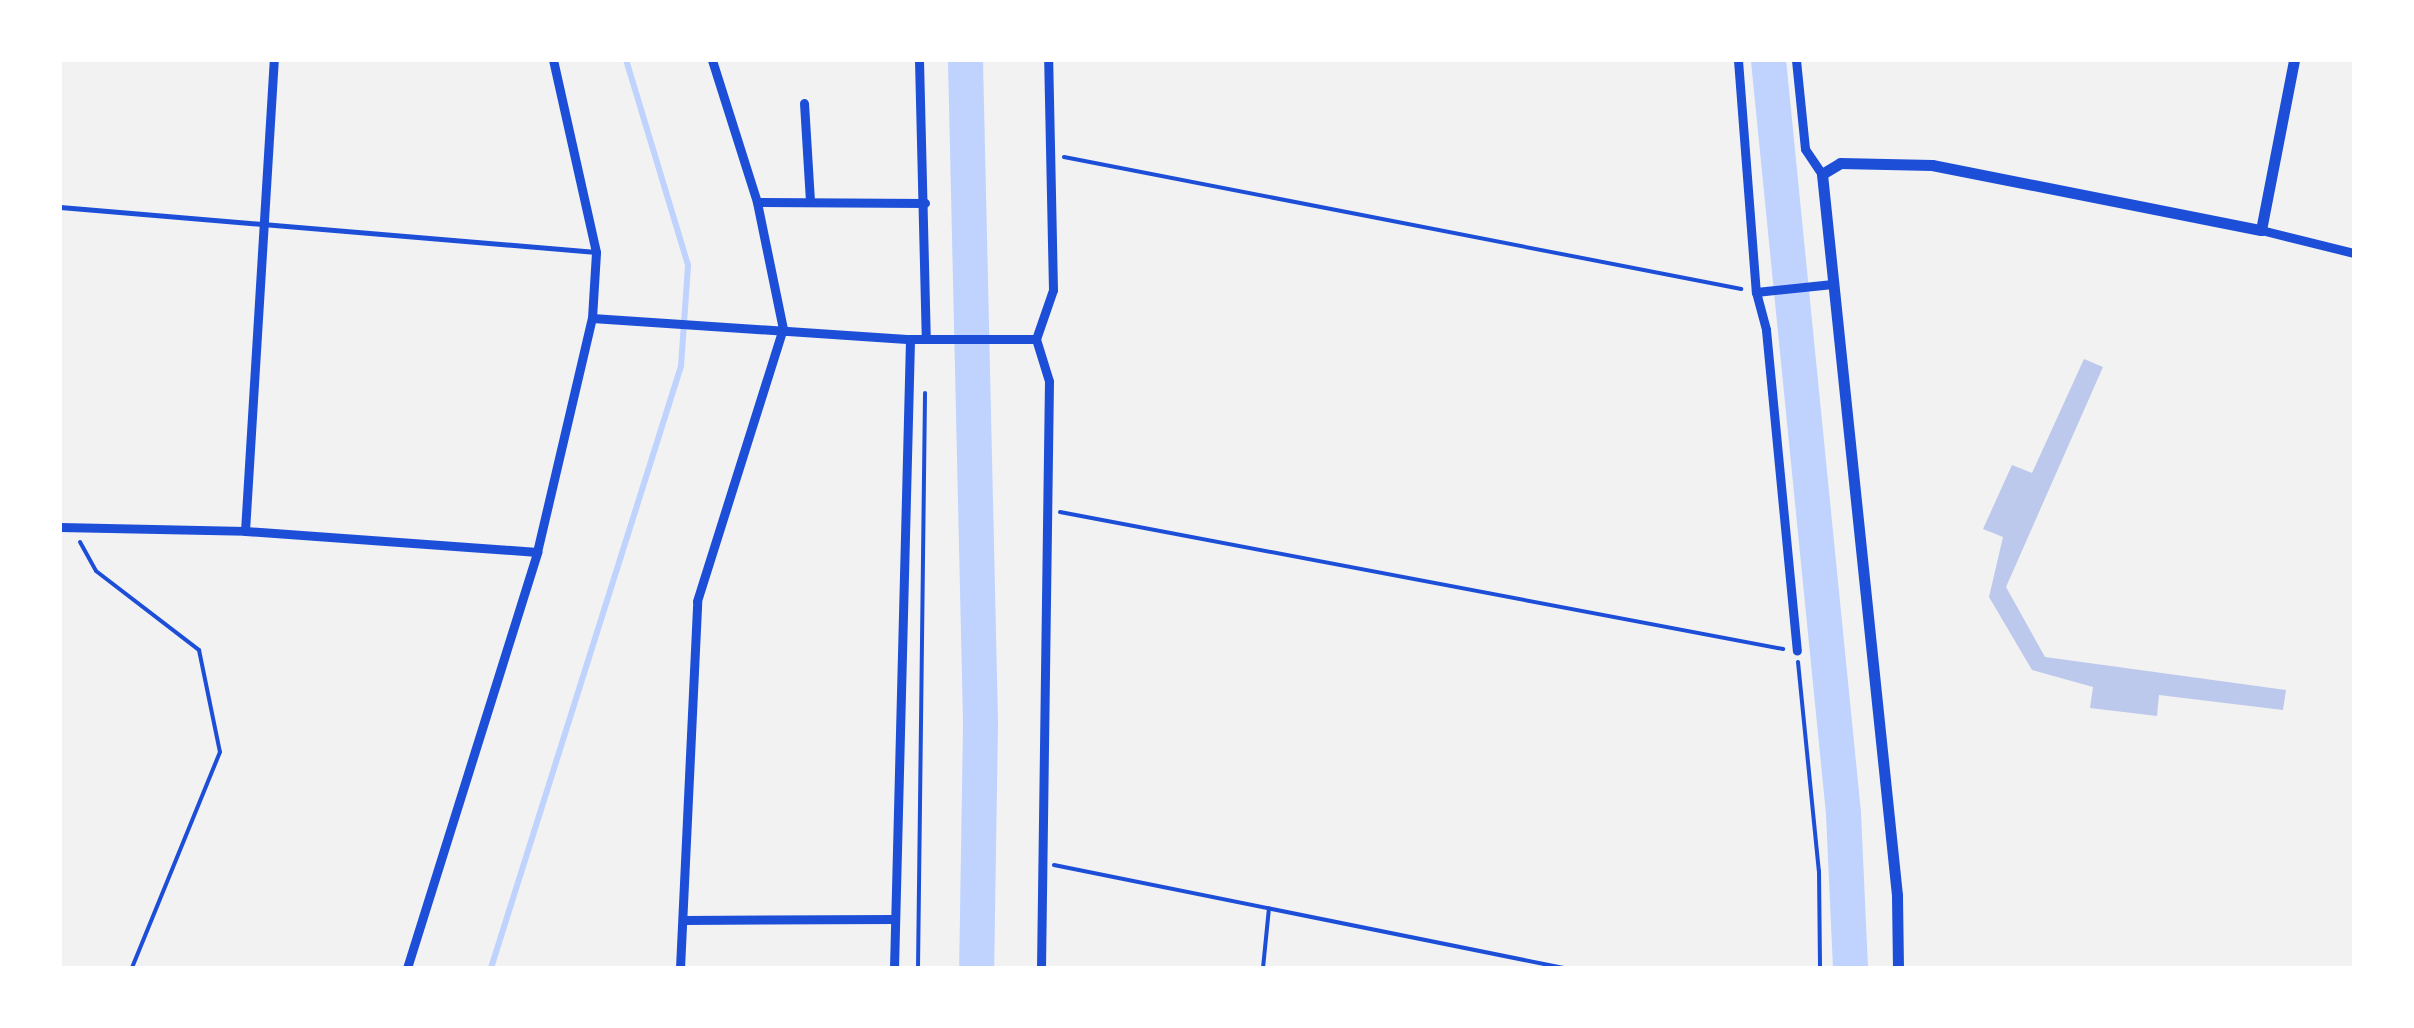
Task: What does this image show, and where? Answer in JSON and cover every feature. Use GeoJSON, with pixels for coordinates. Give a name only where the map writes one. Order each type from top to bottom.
{"type":"FeatureCollection","features":[{"type":"Feature","properties":{"kind":"street"},"geometry":{"type":"LineString","coordinates":[[245,530],[274,60]]}},
{"type":"Feature","properties":{"kind":"street"},"geometry":{"type":"LineString","coordinates":[[407,968],[537,552],[592,318],[596,252],[553,60]]}},
{"type":"Feature","properties":{"kind":"street"},"geometry":{"type":"LineString","coordinates":[[680,968],[697,601],[783,330],[757,202],[712,60]]}},
{"type":"Feature","properties":{"kind":"street"},"geometry":{"type":"LineString","coordinates":[[919,60],[926,338]]}},
{"type":"Feature","properties":{"kind":"street"},"geometry":{"type":"LineString","coordinates":[[1041,968],[1039,862],[1049,380],[1036,339],[1053,290],[1054,155],[1048,60]]}},
{"type":"Feature","properties":{"kind":"street"},"geometry":{"type":"LineString","coordinates":[[1738,60],[1796,652]]}},
{"type":"Feature","properties":{"kind":"street"},"geometry":{"type":"LineString","coordinates":[[1796,60],[1805,149],[1822,174],[1895,876],[1898,968]]}},
{"type":"Feature","properties":{"kind":"street"},"geometry":{"type":"LineString","coordinates":[[2261,230],[2294,60]]}},
{"type":"Feature","properties":{"kind":"street"},"geometry":{"type":"LineString","coordinates":[[804,103],[810,202]]}},
{"type":"Feature","properties":{"kind":"street"},"geometry":{"type":"LineString","coordinates":[[1822,174],[1840,163],[1932,165],[2261,230],[2354,253]]}},
{"type":"Feature","properties":{"kind":"street"},"geometry":{"type":"LineString","coordinates":[[757,202],[924,204]]}},
{"type":"Feature","properties":{"kind":"street"},"geometry":{"type":"LineString","coordinates":[[1760,293],[1833,284]]}},
{"type":"Feature","properties":{"kind":"street"},"geometry":{"type":"LineString","coordinates":[[592,318],[910,339],[1036,339]]}},
{"type":"Feature","properties":{"kind":"street"},"geometry":{"type":"LineString","coordinates":[[894,968],[910,339]]}},
{"type":"Feature","properties":{"kind":"street"},"geometry":{"type":"LineString","coordinates":[[60,527],[245,530],[537,552]]}},
{"type":"Feature","properties":{"kind":"street"},"geometry":{"type":"LineString","coordinates":[[683,920],[895,920]]}},
{"type":"Feature","properties":{"kind":"lane"},"geometry":{"type":"LineString","coordinates":[[60,206],[596,252]]}},
{"type":"Feature","properties":{"kind":"path"},"geometry":{"type":"LineString","coordinates":[[1054,155],[1760,293]]}},
{"type":"Feature","properties":{"kind":"path"},"geometry":{"type":"LineString","coordinates":[[918,968],[925,378]]}},
{"type":"Feature","properties":{"kind":"path"},"geometry":{"type":"LineString","coordinates":[[1046,510],[1796,652],[1813,779],[1820,968]]}},
{"type":"Feature","properties":{"kind":"path"},"geometry":{"type":"LineString","coordinates":[[73,529],[96,571],[199,650],[220,752],[132,968]]}},
{"type":"Feature","properties":{"kind":"path"},"geometry":{"type":"LineString","coordinates":[[1039,862],[1564,968]]}},
{"type":"Feature","properties":{"kind":"path"},"geometry":{"type":"LineString","coordinates":[[1264,968],[1269,908]]}},
{"type":"Feature","properties":{"kind":"building"},"geometry":{"type":"Polygon","coordinates":[[[2084,359],[2103,367],[2006,587],[2045,657],[2286,690],[2283,710],[2159,695],[2157,716],[2090,708],[2093,687],[2032,670],[1989,597],[2003,537],[1983,529],[2012,465],[2032,473],[2084,359]]]}},
{"type":"Feature","properties":{"kind":"waterway"},"geometry":{"type":"LineString","coordinates":[[491,968],[681,366],[688,265],[626,60]]}},
{"type":"Feature","properties":{"kind":"waterway"},"geometry":{"type":"LineString","coordinates":[[965,60],[980,723],[976,968]]}},
{"type":"Feature","properties":{"kind":"waterway"},"geometry":{"type":"LineString","coordinates":[[1768,60],[1843,813],[1850,968]]}}]}
